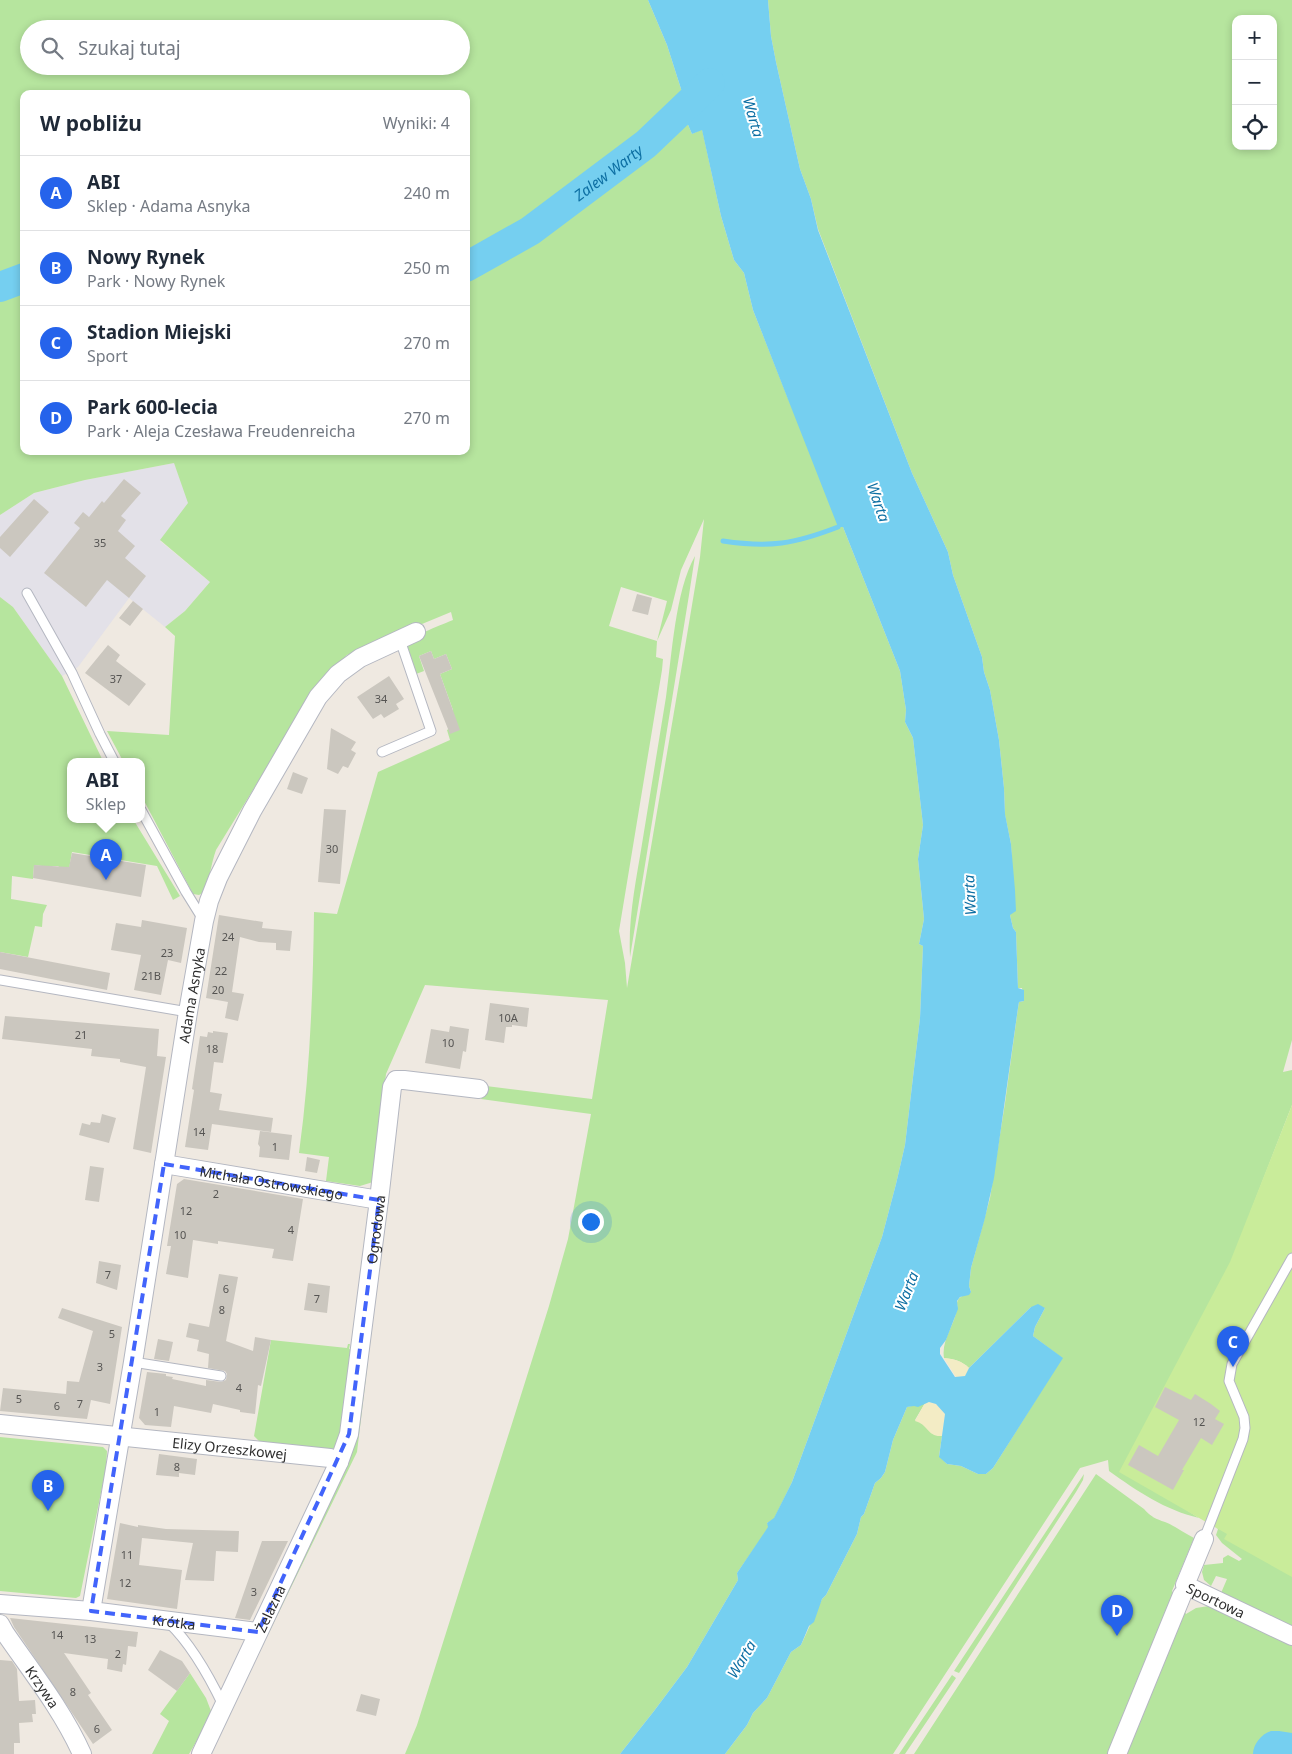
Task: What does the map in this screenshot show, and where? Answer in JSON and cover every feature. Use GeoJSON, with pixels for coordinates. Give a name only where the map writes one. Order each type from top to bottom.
{"type":"FeatureCollection","features":[{"type":"Feature","properties":{"kind":"street","name":"Adama Asnyka"},"geometry":{"type":"LineString","coordinates":[[91,1611],[121,1437],[188,1012],[204,921],[218,878],[252,811],[318,697],[338,674],[360,658],[416,632]]}},
{"type":"Feature","properties":{"kind":"street","name":"Ogrodowa"},"geometry":{"type":"LineString","coordinates":[[340,1462],[350,1434],[392,1086],[394,1082],[404,1080],[479,1089]]}},
{"type":"Feature","properties":{"kind":"street","name":"Michała Ostrowskiego"},"geometry":{"type":"LineString","coordinates":[[164,1164],[379,1200]]}},
{"type":"Feature","properties":{"kind":"street","name":"Elizy Orzeszkowej"},"geometry":{"type":"LineString","coordinates":[[0,1424],[330,1458],[340,1462]]}},
{"type":"Feature","properties":{"kind":"street","name":"Żelazna"},"geometry":{"type":"LineString","coordinates":[[201,1754],[340,1462]]}},
{"type":"Feature","properties":{"kind":"street","name":"Sportowa"},"geometry":{"type":"LineString","coordinates":[[1204,1538],[1184,1590],[1292,1636]]}},
{"type":"Feature","properties":{"kind":"street"},"geometry":{"type":"LineString","coordinates":[[1117,1754],[1184,1590]]}},
{"type":"Feature","properties":{"kind":"street","name":"Krótka"},"geometry":{"type":"LineString","coordinates":[[0,1604],[91,1611],[258,1632]]}},
{"type":"Feature","properties":{"kind":"street","name":"Krzywa"},"geometry":{"type":"LineString","coordinates":[[0,1624],[64,1719],[82,1754]]}},
{"type":"Feature","properties":{"kind":"lane"},"geometry":{"type":"LineString","coordinates":[[27,593],[72,673],[112,758]]}},
{"type":"Feature","properties":{"kind":"lane"},"geometry":{"type":"LineString","coordinates":[[382,752],[431,731],[400,640]]}},
{"type":"Feature","properties":{"kind":"lane"},"geometry":{"type":"LineString","coordinates":[[145,817],[204,921]]}},
{"type":"Feature","properties":{"kind":"lane"},"geometry":{"type":"LineString","coordinates":[[0,980],[188,1012]]}},
{"type":"Feature","properties":{"kind":"lane"},"geometry":{"type":"LineString","coordinates":[[1204,1538],[1246,1428],[1244,1417],[1229,1381],[1232,1364],[1292,1258]]}},
{"type":"Feature","properties":{"kind":"lane"},"geometry":{"type":"LineString","coordinates":[[133,1362],[221,1376]]}},
{"type":"Feature","properties":{"kind":"lane"},"geometry":{"type":"LineString","coordinates":[[167,1621],[190,1648],[215,1687],[224,1706]]}},
{"type":"Feature","properties":{"kind":"highlighted area"},"geometry":{"type":"Polygon","coordinates":[[[164,1164],[379,1200],[349,1434],[258,1632],[91,1611],[164,1164]]]}},
{"type":"Feature","properties":{"kind":"shaded area"},"geometry":{"type":"Polygon","coordinates":[[[174,463],[189,503],[160,541],[210,582],[185,611],[165,627],[129,598],[78,667],[62,676],[13,607],[0,597],[0,515],[34,493],[85,480],[174,463]]]}},
{"type":"Feature","properties":{"kind":"green space"},"geometry":{"type":"Polygon","coordinates":[[[0,0],[648,0],[667,45],[682,92],[679,104],[692,134],[702,129],[721,216],[734,260],[744,273],[753,310],[787,396],[843,527],[900,671],[906,710],[905,722],[913,738],[923,825],[918,859],[924,919],[919,944],[923,946],[920,1018],[905,1145],[882,1237],[792,1482],[774,1519],[767,1523],[769,1527],[737,1573],[738,1580],[687,1667],[620,1754],[405,1754],[417,1725],[549,1306],[568,1239],[591,1114],[481,1099],[486,1086],[592,1099],[608,1000],[425,985],[386,1074],[373,1182],[360,1186],[326,1181],[329,1157],[299,1153],[306,1093],[310,1032],[314,912],[337,914],[378,772],[450,740],[447,730],[452,727],[453,710],[440,674],[452,669],[446,654],[434,659],[431,651],[419,656],[424,671],[416,674],[409,659],[407,647],[415,637],[453,620],[451,612],[347,655],[318,684],[216,850],[204,892],[199,895],[193,894],[145,803],[145,758],[121,758],[107,731],[169,735],[175,636],[165,627],[185,611],[210,582],[160,540],[188,503],[174,463],[85,480],[34,493],[0,515],[0,0]],[[704,519],[681,570],[671,610],[657,641],[656,657],[663,659],[662,670],[619,931],[627,988],[700,557],[704,519]],[[621,587],[609,626],[657,641],[667,601],[621,587]]]}},
{"type":"Feature","properties":{"kind":"green space"},"geometry":{"type":"Polygon","coordinates":[[[768,0],[1292,0],[1292,1040],[1283,1072],[1292,1070],[1292,1105],[1250,1213],[1188,1511],[1199,1518],[1163,1505],[1141,1493],[1109,1471],[1108,1460],[1080,1468],[893,1754],[725,1754],[747,1725],[753,1713],[767,1698],[791,1652],[801,1645],[822,1599],[826,1595],[857,1534],[861,1517],[864,1514],[875,1483],[885,1472],[893,1440],[907,1407],[925,1403],[915,1420],[934,1434],[942,1436],[939,1456],[947,1464],[961,1466],[978,1474],[986,1474],[993,1468],[1062,1358],[1033,1336],[1035,1327],[1045,1308],[1031,1307],[969,1368],[958,1361],[944,1358],[944,1345],[956,1314],[957,1301],[960,1297],[971,1292],[969,1286],[971,1268],[990,1198],[1019,1002],[1024,1001],[1022,988],[1018,988],[1016,932],[1010,915],[1011,844],[1005,815],[999,740],[982,657],[953,575],[948,552],[912,473],[818,229],[811,199],[800,169],[771,36],[768,0]]]}},
{"type":"Feature","properties":{"kind":"green space"},"geometry":{"type":"Polygon","coordinates":[[[695,556],[630,957],[630,928],[633,900],[666,697],[675,624],[688,570],[695,556]]]}},
{"type":"Feature","properties":{"kind":"green space"},"geometry":{"type":"Polygon","coordinates":[[[0,597],[13,607],[62,676],[102,758],[67,758],[67,823],[135,823],[180,896],[173,900],[157,866],[72,852],[68,875],[58,866],[34,865],[33,879],[12,876],[11,899],[47,905],[43,914],[42,927],[35,926],[28,957],[0,952],[0,597]]]}},
{"type":"Feature","properties":{"kind":"green space"},"geometry":{"type":"Polygon","coordinates":[[[397,1086],[401,1087],[357,1452],[242,1688],[332,1495],[397,1086]]]}},
{"type":"Feature","properties":{"kind":"green space"},"geometry":{"type":"Polygon","coordinates":[[[1292,1105],[1292,1577],[1224,1539],[1227,1534],[1119,1472],[1230,1262],[1292,1105]]]}},
{"type":"Feature","properties":{"kind":"green space"},"geometry":{"type":"Polygon","coordinates":[[[271,1340],[347,1348],[348,1344],[350,1344],[349,1349],[353,1350],[354,1365],[338,1445],[331,1450],[261,1443],[254,1436],[271,1340]]]}},
{"type":"Feature","properties":{"kind":"green space"},"geometry":{"type":"Polygon","coordinates":[[[0,1437],[103,1447],[107,1451],[106,1468],[80,1596],[76,1598],[0,1591],[0,1437]]]}},
{"type":"Feature","properties":{"kind":"green space"},"geometry":{"type":"Polygon","coordinates":[[[1084,1474],[1083,1480],[1076,1492],[959,1673],[954,1671],[1084,1474]]]}},
{"type":"Feature","properties":{"kind":"green space"},"geometry":{"type":"Polygon","coordinates":[[[1096,1474],[1151,1516],[1172,1525],[1194,1538],[1172,1591],[1186,1614],[1196,1608],[1209,1606],[1292,1644],[1292,1754],[914,1754],[1096,1474]]]}},
{"type":"Feature","properties":{"kind":"green space"},"geometry":{"type":"Polygon","coordinates":[[[1215,1527],[1292,1563],[1292,1626],[1221,1593],[1227,1579],[1216,1576],[1211,1586],[1204,1580],[1202,1572],[1204,1565],[1223,1563],[1223,1558],[1228,1555],[1239,1561],[1242,1559],[1222,1543],[1216,1535],[1218,1529],[1215,1527]]]}},
{"type":"Feature","properties":{"kind":"green space"},"geometry":{"type":"Polygon","coordinates":[[[190,1673],[206,1698],[211,1711],[206,1725],[189,1754],[152,1754],[169,1721],[160,1714],[190,1673]]]}},
{"type":"Feature","properties":{"kind":"green space"},"geometry":{"type":"Polygon","coordinates":[[[952,1675],[956,1678],[905,1754],[899,1754],[952,1675]]]}},
{"type":"Feature","properties":{"kind":"sand"},"geometry":{"type":"Polygon","coordinates":[[[944,1358],[958,1361],[969,1368],[966,1376],[956,1377],[944,1358]]]}},
{"type":"Feature","properties":{"kind":"sand"},"geometry":{"type":"Polygon","coordinates":[[[925,1403],[936,1404],[945,1414],[942,1436],[933,1434],[915,1421],[925,1403]]]}},
{"type":"Feature","properties":{"kind":"water","name":"Warta"},"geometry":{"type":"Polygon","coordinates":[[[648,0],[768,0],[771,36],[776,62],[800,169],[811,199],[818,230],[912,473],[948,552],[953,575],[982,657],[999,740],[1005,814],[1011,844],[1015,890],[1016,911],[1010,915],[1016,932],[1018,988],[1024,990],[1024,1001],[1019,1002],[994,1178],[971,1268],[969,1286],[971,1292],[969,1295],[960,1297],[957,1301],[958,1309],[946,1340],[940,1348],[940,1354],[955,1377],[965,1376],[969,1368],[1031,1307],[1038,1304],[1045,1308],[1035,1327],[1033,1336],[1063,1358],[993,1468],[986,1474],[978,1474],[961,1466],[947,1464],[939,1457],[945,1414],[936,1404],[929,1402],[918,1407],[907,1407],[893,1440],[885,1472],[875,1483],[864,1514],[861,1517],[857,1534],[826,1595],[822,1599],[814,1622],[809,1626],[801,1645],[791,1652],[767,1698],[753,1713],[747,1725],[725,1754],[620,1754],[687,1667],[738,1580],[737,1573],[768,1527],[767,1523],[774,1518],[792,1482],[882,1237],[905,1145],[920,1018],[923,946],[919,944],[924,919],[918,859],[923,825],[913,738],[905,722],[906,710],[900,671],[843,527],[838,527],[753,310],[744,273],[734,260],[721,216],[702,130],[692,134],[679,104],[682,92],[667,45],[648,0]]]}},
{"type":"Feature","properties":{"kind":"water"},"geometry":{"type":"Polygon","coordinates":[[[1271,1731],[1292,1733],[1292,1754],[1253,1754],[1258,1740],[1271,1731]]]}},
{"type":"Feature","properties":{"kind":"building"},"geometry":{"type":"Polygon","coordinates":[[[124,479],[141,493],[121,516],[126,520],[118,531],[135,546],[125,558],[146,576],[129,598],[107,580],[86,607],[44,573],[80,528],[74,523],[83,512],[89,517],[102,501],[104,503],[124,479]]]}},
{"type":"Feature","properties":{"kind":"building"},"geometry":{"type":"Polygon","coordinates":[[[34,499],[49,512],[10,557],[0,548],[0,537],[34,499]]]}},
{"type":"Feature","properties":{"kind":"building"},"geometry":{"type":"Polygon","coordinates":[[[637,594],[652,598],[648,615],[632,611],[637,594]]]}},
{"type":"Feature","properties":{"kind":"building"},"geometry":{"type":"Polygon","coordinates":[[[133,601],[143,609],[130,626],[119,618],[133,601]]]}},
{"type":"Feature","properties":{"kind":"building"},"geometry":{"type":"Polygon","coordinates":[[[108,645],[120,655],[116,661],[146,684],[129,706],[85,673],[108,645]]]}},
{"type":"Feature","properties":{"kind":"building"},"geometry":{"type":"Polygon","coordinates":[[[431,651],[434,659],[446,654],[452,669],[440,674],[460,730],[450,734],[419,656],[431,651]]]}},
{"type":"Feature","properties":{"kind":"building"},"geometry":{"type":"Polygon","coordinates":[[[389,676],[404,699],[396,704],[399,709],[384,718],[381,714],[373,719],[357,697],[389,676]]]}},
{"type":"Feature","properties":{"kind":"building"},"geometry":{"type":"Polygon","coordinates":[[[331,728],[356,742],[351,750],[356,753],[348,768],[343,766],[338,774],[327,769],[331,728]]]}},
{"type":"Feature","properties":{"kind":"building"},"geometry":{"type":"Polygon","coordinates":[[[293,772],[308,778],[302,794],[287,789],[293,772]]]}},
{"type":"Feature","properties":{"kind":"building"},"geometry":{"type":"Polygon","coordinates":[[[324,809],[346,810],[340,884],[318,882],[324,809]]]}},
{"type":"Feature","properties":{"kind":"building"},"geometry":{"type":"Polygon","coordinates":[[[72,853],[146,865],[141,897],[33,878],[34,865],[69,867],[72,853]]]}},
{"type":"Feature","properties":{"kind":"building"},"geometry":{"type":"Polygon","coordinates":[[[219,915],[263,922],[262,928],[292,931],[290,951],[276,950],[276,943],[259,942],[240,937],[232,992],[244,994],[238,1021],[225,1018],[228,1002],[206,998],[219,915]]]}},
{"type":"Feature","properties":{"kind":"building"},"geometry":{"type":"Polygon","coordinates":[[[142,920],[187,928],[181,963],[168,960],[161,995],[134,990],[141,955],[111,950],[116,923],[141,927],[142,920]]]}},
{"type":"Feature","properties":{"kind":"building"},"geometry":{"type":"Polygon","coordinates":[[[0,952],[110,973],[107,990],[0,969],[0,952]]]}},
{"type":"Feature","properties":{"kind":"building"},"geometry":{"type":"Polygon","coordinates":[[[490,1003],[529,1008],[527,1027],[512,1025],[512,1027],[506,1027],[504,1043],[485,1040],[490,1003]]]}},
{"type":"Feature","properties":{"kind":"building"},"geometry":{"type":"Polygon","coordinates":[[[5,1016],[159,1029],[157,1056],[166,1057],[151,1153],[133,1149],[146,1067],[120,1062],[120,1059],[91,1056],[92,1049],[2,1039],[5,1016]]]}},
{"type":"Feature","properties":{"kind":"building"},"geometry":{"type":"Polygon","coordinates":[[[450,1026],[469,1029],[466,1052],[463,1051],[460,1069],[425,1063],[431,1029],[449,1032],[450,1026]]]}},
{"type":"Feature","properties":{"kind":"building"},"geometry":{"type":"Polygon","coordinates":[[[213,1031],[228,1033],[223,1063],[214,1062],[210,1092],[222,1094],[219,1110],[273,1118],[271,1132],[212,1124],[208,1150],[185,1147],[200,1036],[207,1037],[208,1032],[213,1033],[213,1031]]]}},
{"type":"Feature","properties":{"kind":"building"},"geometry":{"type":"Polygon","coordinates":[[[102,1114],[116,1118],[109,1143],[79,1135],[82,1123],[90,1125],[91,1122],[100,1123],[102,1114]]]}},
{"type":"Feature","properties":{"kind":"building"},"geometry":{"type":"Polygon","coordinates":[[[260,1131],[292,1135],[289,1160],[259,1157],[260,1131]]]}},
{"type":"Feature","properties":{"kind":"building"},"geometry":{"type":"Polygon","coordinates":[[[307,1157],[320,1160],[317,1173],[305,1171],[307,1157]]]}},
{"type":"Feature","properties":{"kind":"building"},"geometry":{"type":"Polygon","coordinates":[[[90,1166],[104,1168],[99,1202],[85,1200],[90,1166]]]}},
{"type":"Feature","properties":{"kind":"building"},"geometry":{"type":"Polygon","coordinates":[[[184,1179],[303,1199],[293,1261],[272,1258],[274,1249],[218,1241],[218,1244],[193,1240],[188,1278],[166,1274],[171,1246],[167,1246],[177,1184],[184,1179]]]}},
{"type":"Feature","properties":{"kind":"building"},"geometry":{"type":"Polygon","coordinates":[[[99,1261],[121,1265],[117,1290],[96,1283],[99,1261]]]}},
{"type":"Feature","properties":{"kind":"building"},"geometry":{"type":"Polygon","coordinates":[[[219,1274],[238,1277],[226,1341],[253,1351],[255,1337],[271,1340],[261,1386],[258,1385],[255,1414],[240,1412],[240,1410],[213,1404],[211,1413],[174,1406],[171,1427],[145,1425],[139,1418],[147,1372],[166,1374],[166,1376],[173,1377],[172,1379],[206,1386],[206,1380],[221,1382],[226,1380],[227,1374],[225,1371],[208,1368],[209,1354],[197,1351],[199,1340],[186,1337],[189,1323],[209,1327],[219,1274]]]}},
{"type":"Feature","properties":{"kind":"building"},"geometry":{"type":"Polygon","coordinates":[[[308,1283],[330,1286],[327,1313],[304,1310],[308,1283]]]}},
{"type":"Feature","properties":{"kind":"building"},"geometry":{"type":"Polygon","coordinates":[[[62,1308],[122,1327],[110,1404],[91,1400],[87,1419],[0,1411],[3,1388],[66,1394],[67,1381],[79,1382],[93,1331],[58,1318],[62,1308]]]}},
{"type":"Feature","properties":{"kind":"building"},"geometry":{"type":"Polygon","coordinates":[[[158,1339],[173,1342],[169,1361],[154,1359],[158,1339]]]}},
{"type":"Feature","properties":{"kind":"building"},"geometry":{"type":"Polygon","coordinates":[[[1165,1387],[1191,1400],[1195,1394],[1211,1404],[1220,1411],[1215,1419],[1224,1424],[1212,1445],[1201,1438],[1182,1470],[1184,1470],[1173,1490],[1128,1465],[1139,1445],[1158,1456],[1179,1420],[1155,1407],[1165,1387]]]}},
{"type":"Feature","properties":{"kind":"building"},"geometry":{"type":"Polygon","coordinates":[[[159,1454],[197,1459],[195,1475],[179,1473],[179,1477],[156,1475],[159,1454]]]}},
{"type":"Feature","properties":{"kind":"building"},"geometry":{"type":"Polygon","coordinates":[[[120,1523],[138,1527],[138,1525],[166,1529],[239,1531],[238,1552],[216,1551],[214,1581],[185,1580],[193,1543],[142,1538],[139,1565],[182,1570],[177,1609],[107,1599],[120,1523]]]}},
{"type":"Feature","properties":{"kind":"building"},"geometry":{"type":"Polygon","coordinates":[[[262,1541],[288,1541],[250,1620],[235,1618],[262,1541]]]}},
{"type":"Feature","properties":{"kind":"building"},"geometry":{"type":"Polygon","coordinates":[[[10,1618],[138,1632],[136,1647],[128,1646],[126,1665],[123,1664],[122,1672],[107,1669],[108,1659],[64,1653],[91,1693],[88,1695],[112,1730],[93,1744],[14,1627],[10,1618]]]}},
{"type":"Feature","properties":{"kind":"building"},"geometry":{"type":"Polygon","coordinates":[[[160,1650],[182,1661],[190,1673],[177,1691],[148,1670],[160,1650]]]}},
{"type":"Feature","properties":{"kind":"building"},"geometry":{"type":"Polygon","coordinates":[[[0,1660],[12,1661],[17,1669],[19,1701],[35,1700],[36,1714],[32,1714],[33,1722],[19,1723],[20,1743],[14,1743],[14,1754],[0,1754],[0,1660]]]}},
{"type":"Feature","properties":{"kind":"building"},"geometry":{"type":"Polygon","coordinates":[[[361,1694],[380,1699],[376,1716],[356,1711],[361,1694]]]}},
{"type":"Feature","properties":{"kind":"waterway","name":"Zalew Warty"},"geometry":{"type":"LineString","coordinates":[[470,265],[530,231],[646,144],[710,83]]}},
{"type":"Feature","properties":{"kind":"waterway","name":"Zalew Warty"},"geometry":{"type":"LineString","coordinates":[[0,287],[20,280]]}},
{"type":"Feature","properties":{"kind":"waterway"},"geometry":{"type":"LineString","coordinates":[[723,541],[755,544],[782,543],[795,541],[838,527]]}},
{"type":"Feature","properties":{"kind":"place","name":"ABI"},"geometry":{"type":"Point","coordinates":[106,880]}},
{"type":"Feature","properties":{"kind":"place","name":"Stadion Miejski"},"geometry":{"type":"Point","coordinates":[1233,1367]}},
{"type":"Feature","properties":{"kind":"place","name":"Nowy Rynek"},"geometry":{"type":"Point","coordinates":[48,1511]}},
{"type":"Feature","properties":{"kind":"place","name":"Park 600-lecia"},"geometry":{"type":"Point","coordinates":[1117,1636]}}]}
